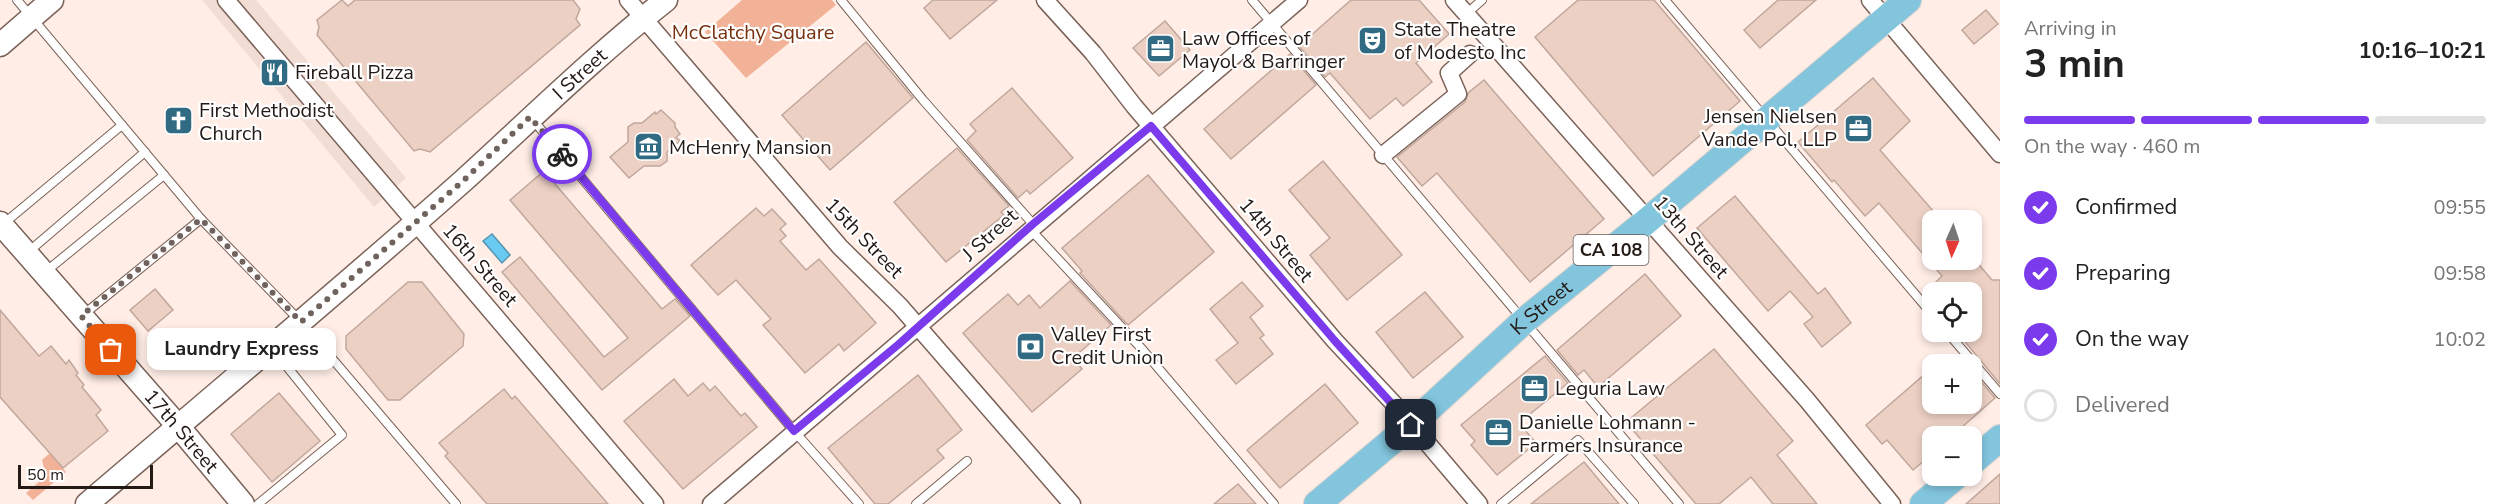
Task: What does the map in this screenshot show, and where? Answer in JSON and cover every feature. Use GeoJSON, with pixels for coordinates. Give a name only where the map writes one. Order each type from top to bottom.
{"type":"FeatureCollection","features":[{"type":"Feature","properties":{"kind":"main road","name":"K Street"},"geometry":{"type":"LineString","coordinates":[[1326,499],[1524,321],[1648,220],[1908,0]]}},
{"type":"Feature","properties":{"kind":"main road"},"geometry":{"type":"LineString","coordinates":[[1982,454],[2000,438]]}},
{"type":"Feature","properties":{"kind":"main road"},"geometry":{"type":"LineString","coordinates":[[1923,504],[1944,486]]}},
{"type":"Feature","properties":{"kind":"street"},"geometry":{"type":"LineString","coordinates":[[0,45],[24,8],[52,0]]}},
{"type":"Feature","properties":{"kind":"street","name":"16th Street"},"geometry":{"type":"LineString","coordinates":[[226,0],[655,504]]}},
{"type":"Feature","properties":{"kind":"street","name":"15th Street"},"geometry":{"type":"LineString","coordinates":[[628,0],[840,247],[900,306],[1072,504]]}},
{"type":"Feature","properties":{"kind":"street","name":"I Street"},"geometry":{"type":"LineString","coordinates":[[87,504],[272,348],[463,181],[530,117],[666,0]]}},
{"type":"Feature","properties":{"kind":"street","name":"14th Street"},"geometry":{"type":"LineString","coordinates":[[1045,0],[1093,52],[1151,126],[1335,341],[1479,504]]}},
{"type":"Feature","properties":{"kind":"street","name":"J Street"},"geometry":{"type":"LineString","coordinates":[[711,504],[918,327],[1031,226],[1299,0]]}},
{"type":"Feature","properties":{"kind":"street","name":"13th Street"},"geometry":{"type":"LineString","coordinates":[[1454,0],[1807,399],[1892,504]]}},
{"type":"Feature","properties":{"kind":"street"},"geometry":{"type":"LineString","coordinates":[[1870,0],[2000,154]]}},
{"type":"Feature","properties":{"kind":"street"},"geometry":{"type":"LineString","coordinates":[[1383,155],[1458,94],[1449,73],[1470,54]]}},
{"type":"Feature","properties":{"kind":"street","name":"17th Street"},"geometry":{"type":"LineString","coordinates":[[1,224],[178,426],[243,504]]}},
{"type":"Feature","properties":{"kind":"lane"},"geometry":{"type":"LineString","coordinates":[[841,0],[1031,226],[1142,349],[1274,504]]}},
{"type":"Feature","properties":{"kind":"lane"},"geometry":{"type":"LineString","coordinates":[[1252,0],[1679,504]]}},
{"type":"Feature","properties":{"kind":"lane"},"geometry":{"type":"LineString","coordinates":[[1465,15],[1482,0]]}},
{"type":"Feature","properties":{"kind":"lane"},"geometry":{"type":"LineString","coordinates":[[1665,0],[1922,302]]}},
{"type":"Feature","properties":{"kind":"lane"},"geometry":{"type":"LineString","coordinates":[[24,8],[201,219],[301,322],[456,504]]}},
{"type":"Feature","properties":{"kind":"lane"},"geometry":{"type":"LineString","coordinates":[[530,117],[794,431],[859,504]]}},
{"type":"Feature","properties":{"kind":"lane"},"geometry":{"type":"LineString","coordinates":[[1,224],[122,124]]}},
{"type":"Feature","properties":{"kind":"lane"},"geometry":{"type":"LineString","coordinates":[[27,254],[145,152]]}},
{"type":"Feature","properties":{"kind":"lane"},"geometry":{"type":"LineString","coordinates":[[44,274],[164,175]]}},
{"type":"Feature","properties":{"kind":"lane"},"geometry":{"type":"LineString","coordinates":[[81,316],[201,219]]}},
{"type":"Feature","properties":{"kind":"lane"},"geometry":{"type":"LineString","coordinates":[[1956,342],[2000,394]]}},
{"type":"Feature","properties":{"kind":"lane"},"geometry":{"type":"LineString","coordinates":[[258,504],[342,435],[272,348]]}},
{"type":"Feature","properties":{"kind":"lane"},"geometry":{"type":"LineString","coordinates":[[1501,504],[1578,440],[1634,504]]}},
{"type":"Feature","properties":{"kind":"lane"},"geometry":{"type":"LineString","coordinates":[[916,504],[967,461]]}},
{"type":"Feature","properties":{"kind":"shaded area"},"geometry":{"type":"Polygon","coordinates":[[[202,0],[256,0],[406,178],[374,207],[202,0]]]}},
{"type":"Feature","properties":{"kind":"green space","name":"McClatchy Square"},"geometry":{"type":"Polygon","coordinates":[[[742,0],[832,0],[836,5],[746,78],[705,32],[742,0]]]}},
{"type":"Feature","properties":{"kind":"green space"},"geometry":{"type":"Polygon","coordinates":[[[50,453],[66,472],[33,500],[26,493],[46,476],[42,460],[50,453]]]}},
{"type":"Feature","properties":{"kind":"water"},"geometry":{"type":"Polygon","coordinates":[[[492,234],[510,255],[502,263],[483,241],[492,234]]]}},
{"type":"Feature","properties":{"kind":"building"},"geometry":{"type":"Polygon","coordinates":[[[342,0],[348,6],[355,0],[573,0],[580,9],[576,19],[580,25],[430,152],[420,149],[414,151],[317,35],[319,27],[317,20],[342,0]]]}},
{"type":"Feature","properties":{"kind":"building"},"geometry":{"type":"Polygon","coordinates":[[[933,0],[997,0],[950,39],[924,8],[933,0]]]}},
{"type":"Feature","properties":{"kind":"building"},"geometry":{"type":"Polygon","coordinates":[[[1351,0],[1419,0],[1449,34],[1416,63],[1432,82],[1403,106],[1396,98],[1370,119],[1330,73],[1325,77],[1299,46],[1351,0]]]}},
{"type":"Feature","properties":{"kind":"building"},"geometry":{"type":"Polygon","coordinates":[[[1578,0],[1654,0],[1740,101],[1653,176],[1535,37],[1578,0]]]}},
{"type":"Feature","properties":{"kind":"building"},"geometry":{"type":"Polygon","coordinates":[[[1778,0],[1816,0],[1760,48],[1744,30],[1778,0]]]}},
{"type":"Feature","properties":{"kind":"building"},"geometry":{"type":"Polygon","coordinates":[[[1986,10],[1998,24],[1974,44],[1962,30],[1986,10]]]}},
{"type":"Feature","properties":{"kind":"building","name":"Law Offices of Mayol & Barringer"},"geometry":{"type":"Polygon","coordinates":[[[1165,21],[1190,50],[1159,76],[1133,48],[1165,21]]]}},
{"type":"Feature","properties":{"kind":"building"},"geometry":{"type":"Polygon","coordinates":[[[866,42],[913,98],[830,170],[782,115],[866,42]]]}},
{"type":"Feature","properties":{"kind":"building"},"geometry":{"type":"Polygon","coordinates":[[[1290,54],[1316,85],[1231,159],[1204,129],[1290,54]]]}},
{"type":"Feature","properties":{"kind":"building"},"geometry":{"type":"Polygon","coordinates":[[[1873,78],[1910,121],[1880,150],[1932,210],[1922,210],[1922,253],[1879,203],[1865,216],[1798,142],[1873,78]]]}},
{"type":"Feature","properties":{"kind":"building"},"geometry":{"type":"Polygon","coordinates":[[[1484,80],[1604,219],[1530,282],[1437,173],[1422,186],[1397,157],[1465,102],[1468,93],[1484,80]]]}},
{"type":"Feature","properties":{"kind":"building"},"geometry":{"type":"Polygon","coordinates":[[[1012,88],[1073,158],[1030,194],[1027,190],[1018,198],[967,140],[976,131],[970,124],[1012,88]]]}},
{"type":"Feature","properties":{"kind":"building","name":"McHenry Mansion"},"geometry":{"type":"Polygon","coordinates":[[[661,110],[675,123],[680,134],[676,137],[680,141],[667,152],[667,161],[660,166],[644,166],[629,178],[610,157],[628,142],[628,127],[634,123],[642,123],[661,110]]]}},
{"type":"Feature","properties":{"kind":"building"},"geometry":{"type":"Polygon","coordinates":[[[957,148],[1009,206],[1001,212],[1004,215],[946,262],[894,202],[957,148]]]}},
{"type":"Feature","properties":{"kind":"building"},"geometry":{"type":"Polygon","coordinates":[[[1323,161],[1402,255],[1347,300],[1310,255],[1330,238],[1289,190],[1323,161]]]}},
{"type":"Feature","properties":{"kind":"building"},"geometry":{"type":"Polygon","coordinates":[[[544,171],[662,309],[675,299],[690,316],[602,390],[502,272],[520,257],[604,357],[628,338],[510,200],[544,171]]]}},
{"type":"Feature","properties":{"kind":"building"},"geometry":{"type":"Polygon","coordinates":[[[1148,175],[1214,252],[1128,325],[1080,273],[1082,271],[1062,248],[1148,175]]]}},
{"type":"Feature","properties":{"kind":"building"},"geometry":{"type":"Polygon","coordinates":[[[1735,196],[1818,294],[1825,288],[1851,323],[1822,347],[1804,324],[1813,317],[1790,291],[1768,311],[1697,228],[1735,196]]]}},
{"type":"Feature","properties":{"kind":"building"},"geometry":{"type":"Polygon","coordinates":[[[756,208],[764,216],[772,209],[786,224],[780,229],[786,236],[780,241],[806,270],[819,259],[876,323],[844,351],[839,344],[805,373],[763,325],[771,319],[736,280],[718,295],[691,265],[756,208]]]}},
{"type":"Feature","properties":{"kind":"building"},"geometry":{"type":"Polygon","coordinates":[[[1982,268],[1992,280],[2000,280],[2000,384],[1982,362],[1982,354],[1975,354],[1965,342],[1982,342],[1982,282],[1936,282],[1942,276],[1937,270],[1982,268]]]}},
{"type":"Feature","properties":{"kind":"building"},"geometry":{"type":"Polygon","coordinates":[[[1645,274],[1681,316],[1598,387],[1584,370],[1578,375],[1557,350],[1645,274]]]}},
{"type":"Feature","properties":{"kind":"building","name":"Valley First Credit Union"},"geometry":{"type":"Polygon","coordinates":[[[1070,281],[1111,325],[1073,358],[1082,369],[1032,412],[963,333],[1008,294],[1018,305],[1029,295],[1040,308],[1070,281]]]}},
{"type":"Feature","properties":{"kind":"building"},"geometry":{"type":"Polygon","coordinates":[[[408,282],[422,282],[464,334],[463,346],[400,400],[388,400],[346,349],[346,336],[408,282]]]}},
{"type":"Feature","properties":{"kind":"building"},"geometry":{"type":"Polygon","coordinates":[[[1242,282],[1263,306],[1250,317],[1264,335],[1260,338],[1273,354],[1236,384],[1216,360],[1238,343],[1210,309],[1242,282]]]}},
{"type":"Feature","properties":{"kind":"building"},"geometry":{"type":"Polygon","coordinates":[[[155,289],[173,310],[148,331],[130,310],[155,289]]]}},
{"type":"Feature","properties":{"kind":"building"},"geometry":{"type":"Polygon","coordinates":[[[1425,292],[1463,337],[1413,378],[1376,332],[1425,292]]]}},
{"type":"Feature","properties":{"kind":"building"},"geometry":{"type":"Polygon","coordinates":[[[0,310],[39,356],[51,346],[66,364],[69,360],[84,385],[82,387],[101,410],[96,415],[108,431],[63,468],[0,397],[0,310]]]}},
{"type":"Feature","properties":{"kind":"building"},"geometry":{"type":"Polygon","coordinates":[[[1714,349],[1793,441],[1777,455],[1817,504],[1773,504],[1751,477],[1719,504],[1696,504],[1626,422],[1714,349]]]}},
{"type":"Feature","properties":{"kind":"building"},"geometry":{"type":"Polygon","coordinates":[[[1545,356],[1568,383],[1519,423],[1536,443],[1497,475],[1471,445],[1475,441],[1461,425],[1545,356]]]}},
{"type":"Feature","properties":{"kind":"building"},"geometry":{"type":"Polygon","coordinates":[[[918,375],[962,430],[937,450],[944,458],[888,504],[875,504],[828,448],[918,375]]]}},
{"type":"Feature","properties":{"kind":"building"},"geometry":{"type":"Polygon","coordinates":[[[1922,377],[1922,414],[1977,414],[1963,426],[1922,426],[1922,462],[1913,470],[1887,440],[1882,444],[1866,425],[1922,377]]]}},
{"type":"Feature","properties":{"kind":"building"},"geometry":{"type":"Polygon","coordinates":[[[674,379],[688,396],[703,383],[710,391],[715,386],[741,416],[745,413],[757,427],[683,489],[624,421],[674,379]]]}},
{"type":"Feature","properties":{"kind":"building"},"geometry":{"type":"Polygon","coordinates":[[[1982,383],[1995,398],[1982,409],[1982,383]]]}},
{"type":"Feature","properties":{"kind":"building"},"geometry":{"type":"Polygon","coordinates":[[[1325,384],[1358,423],[1280,488],[1247,450],[1325,384]]]}},
{"type":"Feature","properties":{"kind":"building"},"geometry":{"type":"Polygon","coordinates":[[[504,389],[512,399],[515,396],[608,504],[487,504],[445,456],[448,453],[439,443],[504,389]]]}},
{"type":"Feature","properties":{"kind":"building"},"geometry":{"type":"Polygon","coordinates":[[[279,393],[320,441],[272,482],[231,434],[279,393]]]}},
{"type":"Feature","properties":{"kind":"building"},"geometry":{"type":"Polygon","coordinates":[[[1584,462],[1619,504],[1531,504],[1584,462]]]}},
{"type":"Feature","properties":{"kind":"building"},"geometry":{"type":"Polygon","coordinates":[[[2000,474],[2000,504],[1966,504],[2000,474]]]}},
{"type":"Feature","properties":{"kind":"building"},"geometry":{"type":"Polygon","coordinates":[[[1238,484],[1256,504],[1214,504],[1238,484]]]}},
{"type":"Feature","properties":{"kind":"way so far"},"geometry":{"type":"LineString","coordinates":[[111,350],[81,316],[201,219],[301,322],[463,181],[530,117],[562,154]]}},
{"type":"Feature","properties":{"kind":"place","name":"State Theatre of Modesto Inc"},"geometry":{"type":"Point","coordinates":[1373,41]}},
{"type":"Feature","properties":{"kind":"place","name":"Law Offices of Mayol & Barringer"},"geometry":{"type":"Point","coordinates":[1161,49]}},
{"type":"Feature","properties":{"kind":"place","name":"Fireball Pizza"},"geometry":{"type":"Point","coordinates":[274,72]}},
{"type":"Feature","properties":{"kind":"place","name":"First Methodist Church"},"geometry":{"type":"Point","coordinates":[178,121]}},
{"type":"Feature","properties":{"kind":"place","name":"Jensen Nielsen Vande Pol, LLP"},"geometry":{"type":"Point","coordinates":[1858,128]}},
{"type":"Feature","properties":{"kind":"place","name":"McHenry Mansion"},"geometry":{"type":"Point","coordinates":[648,147]}},
{"type":"Feature","properties":{"kind":"place","name":"Valley First Credit Union"},"geometry":{"type":"Point","coordinates":[1030,346]}},
{"type":"Feature","properties":{"kind":"place","name":"Laundry Express"},"geometry":{"type":"Point","coordinates":[111,350]}},
{"type":"Feature","properties":{"kind":"place","name":"Leguria Law"},"geometry":{"type":"Point","coordinates":[1534,388]}},
{"type":"Feature","properties":{"kind":"place","name":"Danielle Lohmann - Farmers Insurance"},"geometry":{"type":"Point","coordinates":[1498,433]}},
{"type":"Feature","properties":{"kind":"route"},"geometry":{"type":"LineString","coordinates":[[562,154],[794,431],[899,344],[1033,224],[1151,126],[1335,341],[1411,425]]}}]}
